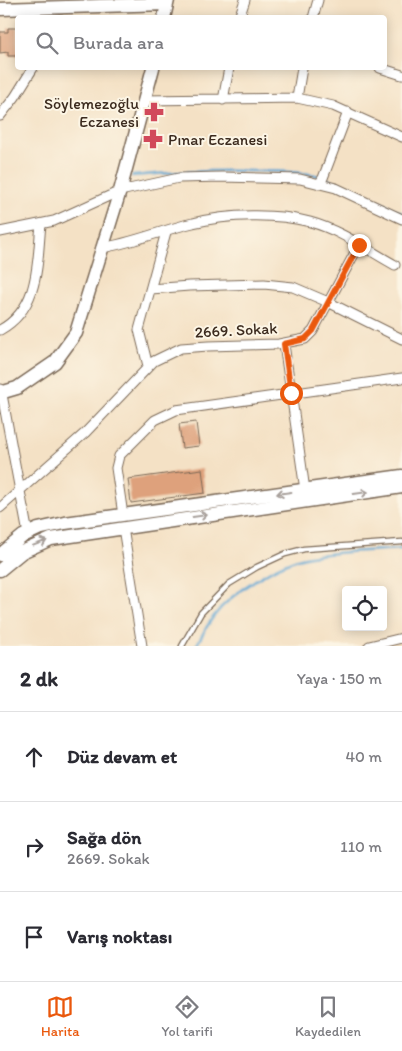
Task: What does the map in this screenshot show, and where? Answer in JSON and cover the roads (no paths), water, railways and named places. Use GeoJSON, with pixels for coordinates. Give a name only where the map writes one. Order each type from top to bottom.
{"type":"FeatureCollection","features":[{"type":"Feature","properties":{"kind":"street"},"geometry":{"type":"LineString","coordinates":[[240,15],[244,0]]}},
{"type":"Feature","properties":{"kind":"street"},"geometry":{"type":"LineString","coordinates":[[314,15],[318,0]]}},
{"type":"Feature","properties":{"kind":"street"},"geometry":{"type":"LineString","coordinates":[[0,9],[56,12],[167,2],[165,15]]}},
{"type":"Feature","properties":{"kind":"street"},"geometry":{"type":"LineString","coordinates":[[0,116],[15,97],[32,70]]}},
{"type":"Feature","properties":{"kind":"street"},"geometry":{"type":"LineString","coordinates":[[28,534],[1,391],[17,388],[55,362],[76,333],[120,191],[152,70]]}},
{"type":"Feature","properties":{"kind":"street"},"geometry":{"type":"LineString","coordinates":[[223,100],[229,70]]}},
{"type":"Feature","properties":{"kind":"street"},"geometry":{"type":"LineString","coordinates":[[296,98],[302,70]]}},
{"type":"Feature","properties":{"kind":"street"},"geometry":{"type":"LineString","coordinates":[[386,70],[402,75]]}},
{"type":"Feature","properties":{"kind":"street"},"geometry":{"type":"LineString","coordinates":[[144,100],[296,98],[333,106],[402,137]]}},
{"type":"Feature","properties":{"kind":"street"},"geometry":{"type":"LineString","coordinates":[[319,184],[348,112]]}},
{"type":"Feature","properties":{"kind":"street"},"geometry":{"type":"LineString","coordinates":[[0,232],[54,221],[120,191],[179,178],[300,179],[336,188],[402,219]]}},
{"type":"Feature","properties":{"kind":"street"},"geometry":{"type":"LineString","coordinates":[[101,248],[217,218],[283,217],[312,222],[395,265]]}},
{"type":"Feature","properties":{"kind":"street"},"geometry":{"type":"LineString","coordinates":[[0,330],[12,323],[24,308],[36,283],[41,224]]}},
{"type":"Feature","properties":{"kind":"street"},"geometry":{"type":"LineString","coordinates":[[148,366],[139,330],[166,232]]}},
{"type":"Feature","properties":{"kind":"street","name":"2669. Sokak"},"geometry":{"type":"LineString","coordinates":[[0,508],[85,433],[154,361],[181,348],[284,344],[305,339],[313,331],[359,245]]}},
{"type":"Feature","properties":{"kind":"street"},"geometry":{"type":"LineString","coordinates":[[151,289],[264,284],[292,287],[328,302],[402,339]]}},
{"type":"Feature","properties":{"kind":"street"},"geometry":{"type":"LineString","coordinates":[[284,344],[305,490]]}},
{"type":"Feature","properties":{"kind":"street"},"geometry":{"type":"LineString","coordinates":[[122,515],[116,468],[119,456],[155,420],[176,410],[402,378]]}},
{"type":"Feature","properties":{"kind":"street"},"geometry":{"type":"LineString","coordinates":[[0,555],[28,534],[38,529],[65,523],[402,476]]}},
{"type":"Feature","properties":{"kind":"street"},"geometry":{"type":"LineString","coordinates":[[0,570],[22,552],[51,539],[402,486]]}},
{"type":"Feature","properties":{"kind":"street"},"geometry":{"type":"LineString","coordinates":[[123,528],[142,646]]}},
{"type":"Feature","properties":{"kind":"street"},"geometry":{"type":"LineString","coordinates":[[369,646],[402,638]]}},
{"type":"Feature","properties":{"kind":"lane"},"geometry":{"type":"LineString","coordinates":[[182,646],[201,613],[229,584],[257,567],[285,554],[304,549],[402,542]]}},
{"type":"Feature","properties":{"kind":"waterway"},"geometry":{"type":"LineString","coordinates":[[132,176],[223,171],[277,171],[315,175],[359,192],[402,213]]}},
{"type":"Feature","properties":{"kind":"waterway"},"geometry":{"type":"LineString","coordinates":[[196,646],[214,616],[232,597],[257,579],[284,564],[321,554],[402,549]]}},
{"type":"Feature","properties":{"kind":"place","name":"Söylemezoğlu Eczanesi"},"geometry":{"type":"Point","coordinates":[154,112]}},
{"type":"Feature","properties":{"kind":"place","name":"Pınar Eczanesi"},"geometry":{"type":"Point","coordinates":[153,139]}}]}
